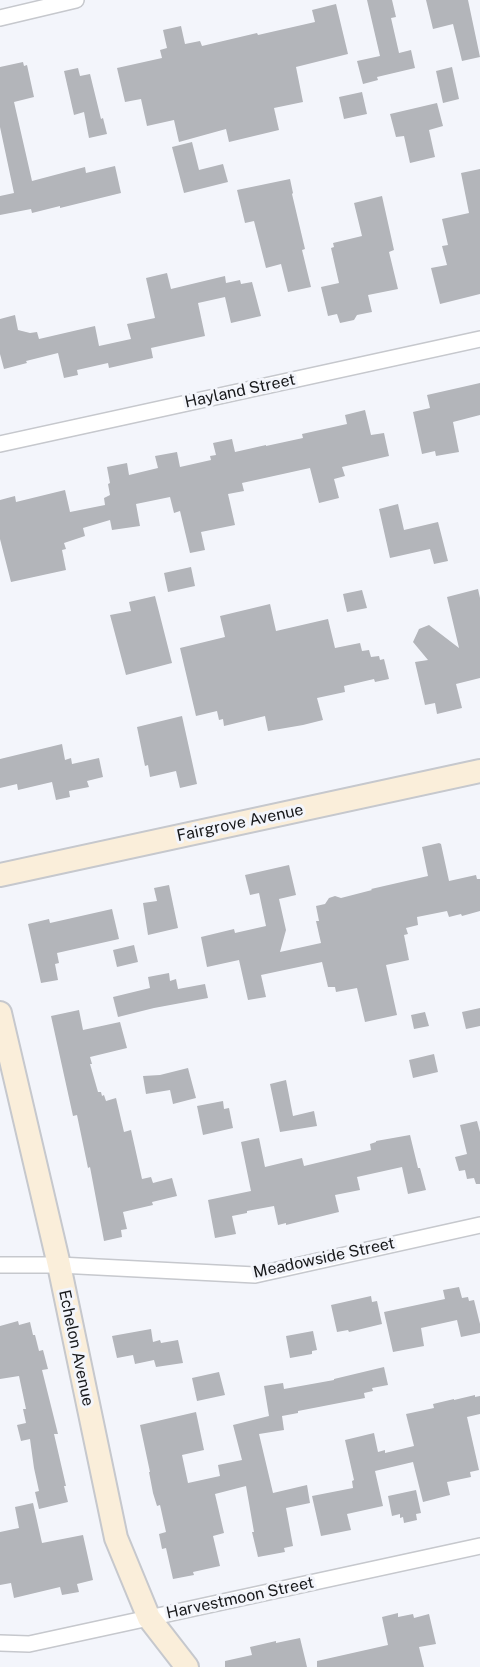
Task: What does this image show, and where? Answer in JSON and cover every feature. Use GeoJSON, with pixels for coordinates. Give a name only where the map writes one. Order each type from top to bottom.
{"type":"FeatureCollection","features":[{"type":"Feature","properties":{"kind":"street"},"geometry":{"type":"LineString","coordinates":[[0,18],[76,0]]}},
{"type":"Feature","properties":{"kind":"street","name":"Hayland Street"},"geometry":{"type":"LineString","coordinates":[[0,444],[480,339]]}},
{"type":"Feature","properties":{"kind":"street","name":"Fairgrove Avenue"},"geometry":{"type":"LineString","coordinates":[[0,875],[480,771]]}},
{"type":"Feature","properties":{"kind":"street","name":"Echelon Avenue"},"geometry":{"type":"LineString","coordinates":[[0,1013],[59,1264],[116,1538],[149,1618],[187,1667]]}},
{"type":"Feature","properties":{"kind":"street","name":"Meadowside Street"},"geometry":{"type":"LineString","coordinates":[[0,1265],[59,1264],[255,1275],[480,1225]]}},
{"type":"Feature","properties":{"kind":"street","name":"Harvestmoon Street"},"geometry":{"type":"LineString","coordinates":[[0,1644],[29,1644],[480,1546]]}},
{"type":"Feature","properties":{"kind":"building"},"geometry":{"type":"Polygon","coordinates":[[[367,0],[392,0],[396,17],[391,18],[399,53],[411,50],[415,68],[377,77],[378,80],[363,84],[357,61],[380,56],[367,0]]]}},
{"type":"Feature","properties":{"kind":"building"},"geometry":{"type":"Polygon","coordinates":[[[426,0],[468,0],[480,57],[462,61],[453,24],[433,29],[426,0]]]}},
{"type":"Feature","properties":{"kind":"building"},"geometry":{"type":"Polygon","coordinates":[[[336,4],[348,54],[296,67],[303,102],[274,108],[279,130],[229,142],[226,129],[179,142],[174,120],[147,126],[141,99],[125,102],[117,68],[162,58],[160,50],[167,48],[163,30],[181,26],[185,44],[200,41],[202,46],[315,22],[312,10],[336,4]]]}},
{"type":"Feature","properties":{"kind":"building"},"geometry":{"type":"Polygon","coordinates":[[[23,62],[24,66],[27,65],[34,97],[14,102],[32,181],[85,167],[86,173],[115,166],[121,193],[60,208],[60,206],[32,213],[31,209],[0,215],[0,196],[14,193],[0,127],[0,67],[23,62]]]}},
{"type":"Feature","properties":{"kind":"building"},"geometry":{"type":"Polygon","coordinates":[[[452,67],[459,99],[443,103],[436,71],[452,67]]]}},
{"type":"Feature","properties":{"kind":"building"},"geometry":{"type":"Polygon","coordinates":[[[78,68],[80,76],[90,74],[107,134],[89,138],[84,112],[74,115],[64,71],[78,68]]]}},
{"type":"Feature","properties":{"kind":"building"},"geometry":{"type":"Polygon","coordinates":[[[362,92],[367,114],[344,119],[339,97],[362,92]]]}},
{"type":"Feature","properties":{"kind":"building"},"geometry":{"type":"Polygon","coordinates":[[[437,103],[443,126],[429,130],[435,157],[410,163],[404,136],[396,137],[390,114],[437,103]]]}},
{"type":"Feature","properties":{"kind":"building"},"geometry":{"type":"Polygon","coordinates":[[[192,142],[199,170],[223,164],[228,182],[184,193],[172,147],[192,142]]]}},
{"type":"Feature","properties":{"kind":"building"},"geometry":{"type":"Polygon","coordinates":[[[480,169],[480,294],[440,304],[431,268],[447,265],[442,246],[448,245],[442,219],[469,213],[461,173],[480,169]]]}},
{"type":"Feature","properties":{"kind":"building"},"geometry":{"type":"Polygon","coordinates":[[[290,179],[311,287],[288,292],[281,264],[266,268],[254,221],[245,223],[237,190],[290,179]]]}},
{"type":"Feature","properties":{"kind":"building"},"geometry":{"type":"Polygon","coordinates":[[[382,196],[394,250],[389,252],[398,289],[368,295],[372,312],[357,315],[354,320],[340,323],[337,314],[328,316],[321,287],[339,283],[331,248],[334,247],[333,243],[362,236],[354,203],[382,196]]]}},
{"type":"Feature","properties":{"kind":"building"},"geometry":{"type":"Polygon","coordinates":[[[167,273],[171,289],[225,276],[226,283],[240,280],[241,284],[252,282],[261,316],[231,323],[225,297],[198,303],[205,336],[151,348],[153,358],[109,368],[108,363],[77,370],[78,375],[64,378],[58,353],[4,369],[0,354],[0,319],[15,315],[18,330],[37,332],[39,339],[95,326],[99,346],[131,339],[127,324],[155,318],[146,278],[167,273]]]}},
{"type":"Feature","properties":{"kind":"building"},"geometry":{"type":"Polygon","coordinates":[[[480,383],[480,415],[453,422],[459,452],[436,456],[435,451],[422,454],[413,412],[430,408],[427,395],[480,383]]]}},
{"type":"Feature","properties":{"kind":"building"},"geometry":{"type":"Polygon","coordinates":[[[365,410],[371,435],[384,433],[389,456],[342,467],[345,476],[334,479],[339,498],[319,503],[310,468],[242,483],[244,491],[228,494],[235,525],[201,532],[205,550],[190,553],[180,511],[174,513],[170,497],[136,504],[140,526],[112,530],[110,520],[83,528],[85,536],[64,543],[66,549],[62,550],[66,570],[11,582],[0,539],[0,500],[15,496],[16,502],[65,490],[70,512],[105,505],[104,498],[110,495],[107,467],[127,463],[129,475],[158,468],[155,456],[177,452],[180,467],[211,460],[210,456],[216,455],[213,443],[232,439],[235,452],[303,438],[302,434],[347,424],[345,415],[365,410]]]}},
{"type":"Feature","properties":{"kind":"building"},"geometry":{"type":"Polygon","coordinates":[[[398,504],[404,530],[438,522],[448,561],[434,564],[430,549],[390,558],[379,509],[398,504]]]}},
{"type":"Feature","properties":{"kind":"building"},"geometry":{"type":"Polygon","coordinates":[[[191,567],[195,586],[168,592],[164,573],[191,567]]]}},
{"type":"Feature","properties":{"kind":"building"},"geometry":{"type":"Polygon","coordinates":[[[478,589],[480,678],[456,684],[462,708],[437,714],[435,703],[425,705],[415,662],[428,660],[413,642],[419,629],[429,625],[459,648],[447,597],[478,589]]]}},
{"type":"Feature","properties":{"kind":"building"},"geometry":{"type":"Polygon","coordinates":[[[362,590],[367,608],[347,612],[343,594],[362,590]]]}},
{"type":"Feature","properties":{"kind":"building"},"geometry":{"type":"Polygon","coordinates":[[[155,596],[172,663],[126,675],[110,615],[131,611],[129,602],[155,596]]]}},
{"type":"Feature","properties":{"kind":"building"},"geometry":{"type":"Polygon","coordinates":[[[270,604],[276,631],[328,619],[335,648],[360,643],[362,651],[369,650],[371,657],[379,656],[380,660],[384,659],[389,679],[375,682],[374,679],[344,686],[345,692],[317,698],[323,720],[303,725],[268,731],[265,716],[224,726],[223,719],[219,720],[217,711],[196,716],[180,648],[225,637],[220,616],[270,604]]]}},
{"type":"Feature","properties":{"kind":"building"},"geometry":{"type":"Polygon","coordinates":[[[182,716],[197,784],[180,788],[176,771],[150,777],[148,765],[145,766],[137,727],[182,716]]]}},
{"type":"Feature","properties":{"kind":"building"},"geometry":{"type":"Polygon","coordinates":[[[62,744],[65,760],[71,758],[72,764],[99,758],[103,777],[87,781],[89,787],[69,791],[70,797],[56,800],[52,782],[18,790],[17,784],[0,788],[0,759],[62,744]]]}},
{"type":"Feature","properties":{"kind":"building"},"geometry":{"type":"Polygon","coordinates":[[[439,843],[449,881],[476,875],[477,879],[480,879],[480,911],[462,916],[461,914],[449,917],[447,911],[417,917],[418,925],[406,928],[408,934],[404,935],[409,960],[386,965],[397,1015],[365,1022],[357,988],[336,992],[335,987],[328,987],[322,962],[261,975],[266,997],[248,1000],[239,960],[207,967],[201,937],[234,929],[235,933],[266,926],[259,893],[250,895],[245,875],[289,865],[296,895],[279,899],[286,930],[280,952],[321,943],[316,921],[319,921],[316,906],[325,904],[329,898],[335,896],[341,898],[428,876],[422,847],[439,843]]]}},
{"type":"Feature","properties":{"kind":"building"},"geometry":{"type":"Polygon","coordinates":[[[169,885],[178,928],[148,935],[143,903],[157,901],[154,888],[169,885]]]}},
{"type":"Feature","properties":{"kind":"building"},"geometry":{"type":"Polygon","coordinates":[[[112,909],[119,939],[57,953],[59,963],[55,964],[58,980],[41,983],[28,924],[49,919],[50,923],[112,909]]]}},
{"type":"Feature","properties":{"kind":"building"},"geometry":{"type":"Polygon","coordinates":[[[134,945],[138,962],[117,967],[113,950],[134,945]]]}},
{"type":"Feature","properties":{"kind":"building"},"geometry":{"type":"Polygon","coordinates":[[[169,973],[170,981],[176,979],[178,989],[205,984],[208,998],[118,1017],[113,997],[150,988],[148,977],[169,973]]]}},
{"type":"Feature","properties":{"kind":"building"},"geometry":{"type":"Polygon","coordinates":[[[480,1008],[480,1026],[466,1029],[462,1012],[480,1008]]]}},
{"type":"Feature","properties":{"kind":"building"},"geometry":{"type":"Polygon","coordinates":[[[79,1010],[83,1030],[120,1022],[127,1048],[90,1057],[98,1092],[104,1095],[106,1101],[116,1098],[124,1132],[131,1130],[142,1179],[151,1177],[153,1183],[172,1178],[177,1196],[152,1202],[153,1205],[123,1212],[127,1229],[121,1230],[122,1237],[104,1241],[90,1167],[88,1168],[77,1115],[73,1116],[51,1016],[79,1010]]]}},
{"type":"Feature","properties":{"kind":"building"},"geometry":{"type":"Polygon","coordinates":[[[425,1012],[429,1026],[414,1029],[411,1015],[425,1012]]]}},
{"type":"Feature","properties":{"kind":"building"},"geometry":{"type":"Polygon","coordinates":[[[434,1054],[438,1072],[413,1078],[409,1060],[434,1054]]]}},
{"type":"Feature","properties":{"kind":"building"},"geometry":{"type":"Polygon","coordinates":[[[188,1068],[196,1098],[173,1104],[170,1090],[146,1094],[143,1076],[160,1075],[188,1068]]]}},
{"type":"Feature","properties":{"kind":"building"},"geometry":{"type":"Polygon","coordinates":[[[286,1080],[293,1116],[314,1111],[317,1126],[280,1132],[270,1084],[286,1080]]]}},
{"type":"Feature","properties":{"kind":"building"},"geometry":{"type":"Polygon","coordinates":[[[223,1101],[224,1109],[229,1108],[233,1128],[203,1135],[197,1106],[223,1101]]]}},
{"type":"Feature","properties":{"kind":"building"},"geometry":{"type":"Polygon","coordinates":[[[477,1121],[480,1132],[480,1184],[476,1184],[474,1178],[467,1179],[465,1170],[459,1171],[455,1157],[467,1154],[460,1125],[477,1121]]]}},
{"type":"Feature","properties":{"kind":"building"},"geometry":{"type":"Polygon","coordinates":[[[410,1135],[426,1190],[408,1194],[402,1167],[357,1177],[360,1190],[335,1195],[339,1212],[278,1225],[274,1206],[247,1211],[247,1213],[232,1216],[236,1234],[215,1238],[208,1200],[251,1191],[241,1142],[259,1138],[265,1167],[302,1158],[304,1166],[371,1150],[370,1144],[376,1141],[410,1135]]]}},
{"type":"Feature","properties":{"kind":"building"},"geometry":{"type":"Polygon","coordinates":[[[459,1287],[462,1298],[468,1297],[469,1301],[474,1300],[480,1333],[461,1337],[457,1320],[421,1328],[424,1346],[393,1352],[384,1312],[445,1299],[443,1290],[459,1287]]]}},
{"type":"Feature","properties":{"kind":"building"},"geometry":{"type":"Polygon","coordinates":[[[371,1296],[372,1302],[377,1301],[382,1324],[349,1332],[348,1330],[337,1332],[331,1305],[371,1296]]]}},
{"type":"Feature","properties":{"kind":"building"},"geometry":{"type":"Polygon","coordinates":[[[18,1321],[19,1325],[30,1322],[39,1351],[43,1350],[48,1369],[42,1370],[58,1434],[54,1434],[68,1502],[39,1509],[35,1492],[39,1491],[30,1439],[21,1441],[17,1425],[26,1423],[23,1409],[26,1409],[19,1376],[0,1379],[0,1326],[18,1321]]]}},
{"type":"Feature","properties":{"kind":"building"},"geometry":{"type":"Polygon","coordinates":[[[151,1329],[153,1342],[178,1340],[183,1363],[156,1367],[154,1360],[135,1364],[133,1355],[117,1358],[112,1336],[151,1329]]]}},
{"type":"Feature","properties":{"kind":"building"},"geometry":{"type":"Polygon","coordinates":[[[313,1331],[317,1350],[312,1351],[312,1354],[290,1358],[286,1336],[313,1331]]]}},
{"type":"Feature","properties":{"kind":"building"},"geometry":{"type":"Polygon","coordinates":[[[384,1367],[388,1385],[372,1388],[373,1391],[364,1393],[365,1398],[282,1416],[284,1430],[259,1434],[273,1493],[307,1485],[310,1503],[286,1508],[293,1546],[284,1548],[285,1552],[258,1557],[246,1486],[215,1494],[224,1533],[213,1536],[220,1566],[173,1579],[166,1548],[162,1549],[159,1534],[166,1532],[160,1505],[157,1506],[153,1493],[140,1425],[196,1412],[204,1450],[182,1455],[188,1483],[220,1476],[218,1465],[242,1460],[233,1425],[269,1416],[264,1386],[283,1383],[284,1389],[334,1380],[384,1367]]]}},
{"type":"Feature","properties":{"kind":"building"},"geometry":{"type":"Polygon","coordinates":[[[219,1372],[225,1395],[197,1401],[192,1378],[219,1372]]]}},
{"type":"Feature","properties":{"kind":"building"},"geometry":{"type":"Polygon","coordinates":[[[475,1395],[475,1397],[480,1396],[480,1414],[467,1417],[479,1470],[470,1472],[471,1477],[447,1482],[450,1495],[423,1502],[413,1462],[375,1471],[383,1506],[347,1514],[351,1530],[321,1536],[312,1496],[353,1488],[352,1481],[354,1480],[345,1440],[374,1433],[378,1452],[385,1450],[385,1453],[414,1446],[406,1414],[434,1408],[433,1404],[475,1395]]]}},
{"type":"Feature","properties":{"kind":"building"},"geometry":{"type":"Polygon","coordinates":[[[416,1490],[421,1513],[416,1514],[417,1520],[404,1523],[400,1514],[392,1516],[388,1496],[416,1490]]]}},
{"type":"Feature","properties":{"kind":"building"},"geometry":{"type":"Polygon","coordinates":[[[33,1503],[42,1543],[83,1535],[93,1580],[77,1584],[79,1592],[62,1595],[60,1587],[14,1598],[11,1583],[0,1585],[0,1532],[19,1528],[15,1507],[33,1503]]]}},
{"type":"Feature","properties":{"kind":"building"},"geometry":{"type":"Polygon","coordinates":[[[398,1613],[398,1617],[413,1614],[414,1618],[429,1614],[436,1644],[419,1647],[424,1667],[317,1667],[317,1661],[388,1645],[382,1617],[398,1613]]]}},
{"type":"Feature","properties":{"kind":"building"},"geometry":{"type":"Polygon","coordinates":[[[300,1638],[307,1667],[225,1667],[225,1661],[252,1655],[250,1647],[300,1638]]]}}]}
